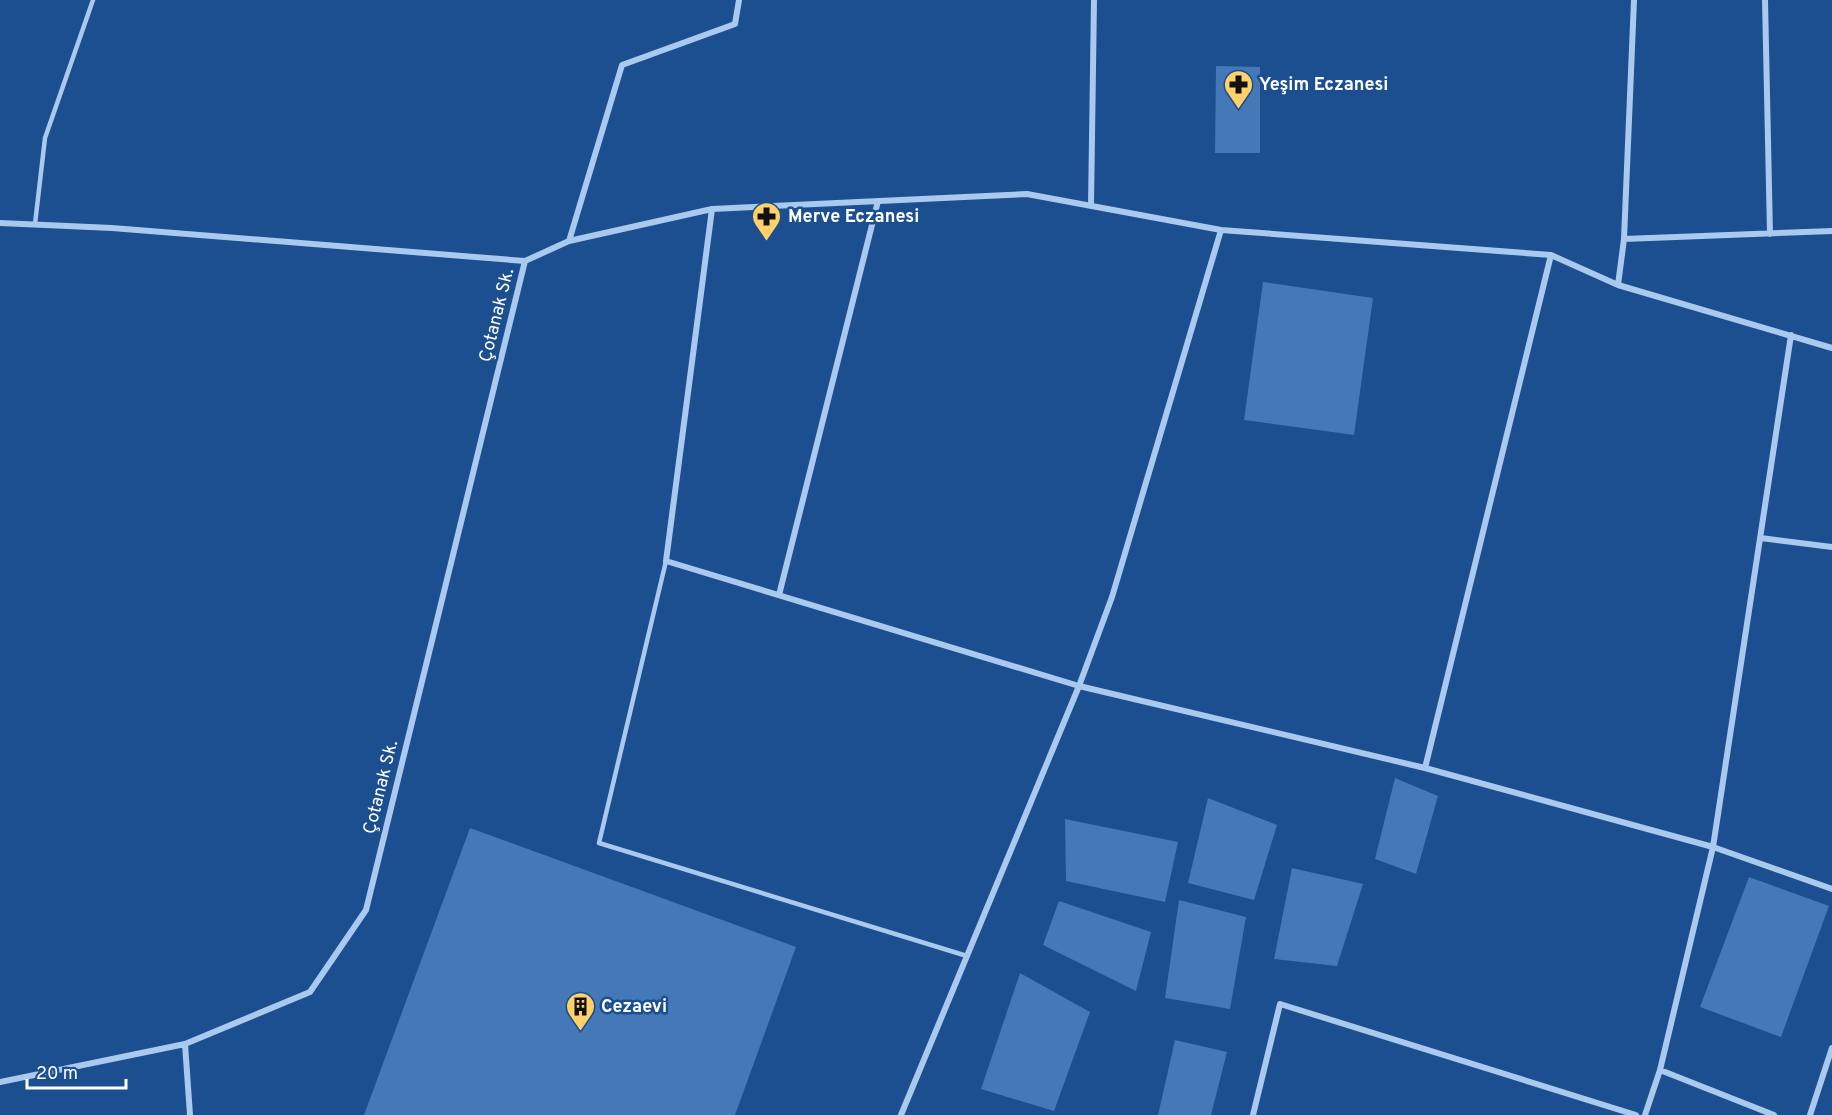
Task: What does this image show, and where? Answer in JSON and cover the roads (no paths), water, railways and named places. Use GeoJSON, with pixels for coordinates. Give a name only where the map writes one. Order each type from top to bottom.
{"type":"FeatureCollection","features":[{"type":"Feature","properties":{"kind":"street"},"geometry":{"type":"LineString","coordinates":[[569,241],[622,65],[735,24],[739,0]]}},
{"type":"Feature","properties":{"kind":"street"},"geometry":{"type":"LineString","coordinates":[[1091,206],[1094,0]]}},
{"type":"Feature","properties":{"kind":"street"},"geometry":{"type":"LineString","coordinates":[[1618,285],[1624,239],[1634,0]]}},
{"type":"Feature","properties":{"kind":"street"},"geometry":{"type":"LineString","coordinates":[[1765,0],[1770,234]]}},
{"type":"Feature","properties":{"kind":"street"},"geometry":{"type":"LineString","coordinates":[[0,223],[112,228],[525,261],[569,241],[712,209],[1027,194],[1221,230],[1551,255],[1618,285],[1791,334],[1832,348]]}},
{"type":"Feature","properties":{"kind":"street"},"geometry":{"type":"LineString","coordinates":[[779,595],[878,201]]}},
{"type":"Feature","properties":{"kind":"street"},"geometry":{"type":"LineString","coordinates":[[712,209],[666,561],[1079,686],[1425,768],[1713,847],[1832,889]]}},
{"type":"Feature","properties":{"kind":"street"},"geometry":{"type":"LineString","coordinates":[[901,1115],[1079,686],[1112,597],[1221,230]]}},
{"type":"Feature","properties":{"kind":"street"},"geometry":{"type":"LineString","coordinates":[[1624,239],[1832,231]]}},
{"type":"Feature","properties":{"kind":"street"},"geometry":{"type":"LineString","coordinates":[[1425,768],[1551,255]]}},
{"type":"Feature","properties":{"kind":"street","name":"Çotanak Sk."},"geometry":{"type":"LineString","coordinates":[[0,1082],[185,1044],[310,992],[366,910],[525,261]]}},
{"type":"Feature","properties":{"kind":"street"},"geometry":{"type":"LineString","coordinates":[[1646,1115],[1660,1070],[1713,847],[1791,334]]}},
{"type":"Feature","properties":{"kind":"street"},"geometry":{"type":"LineString","coordinates":[[1761,538],[1832,547]]}},
{"type":"Feature","properties":{"kind":"street"},"geometry":{"type":"LineString","coordinates":[[1253,1115],[1280,1004],[1636,1115]]}},
{"type":"Feature","properties":{"kind":"street"},"geometry":{"type":"LineString","coordinates":[[185,1044],[190,1115]]}},
{"type":"Feature","properties":{"kind":"street"},"geometry":{"type":"LineString","coordinates":[[1810,1115],[1832,1048]]}},
{"type":"Feature","properties":{"kind":"street"},"geometry":{"type":"LineString","coordinates":[[1660,1070],[1774,1115]]}},
{"type":"Feature","properties":{"kind":"lane"},"geometry":{"type":"LineString","coordinates":[[35,224],[45,138],[93,0]]}},
{"type":"Feature","properties":{"kind":"lane"},"geometry":{"type":"LineString","coordinates":[[666,561],[599,843],[967,956]]}},
{"type":"Feature","properties":{"kind":"place","name":"Yeşim Eczanesi"},"geometry":{"type":"Point","coordinates":[1238,110]}},
{"type":"Feature","properties":{"kind":"place","name":"Merve Eczanesi"},"geometry":{"type":"Point","coordinates":[767,242]}},
{"type":"Feature","properties":{"kind":"place","name":"Cezaevi"},"geometry":{"type":"Point","coordinates":[580,1032]}}]}
